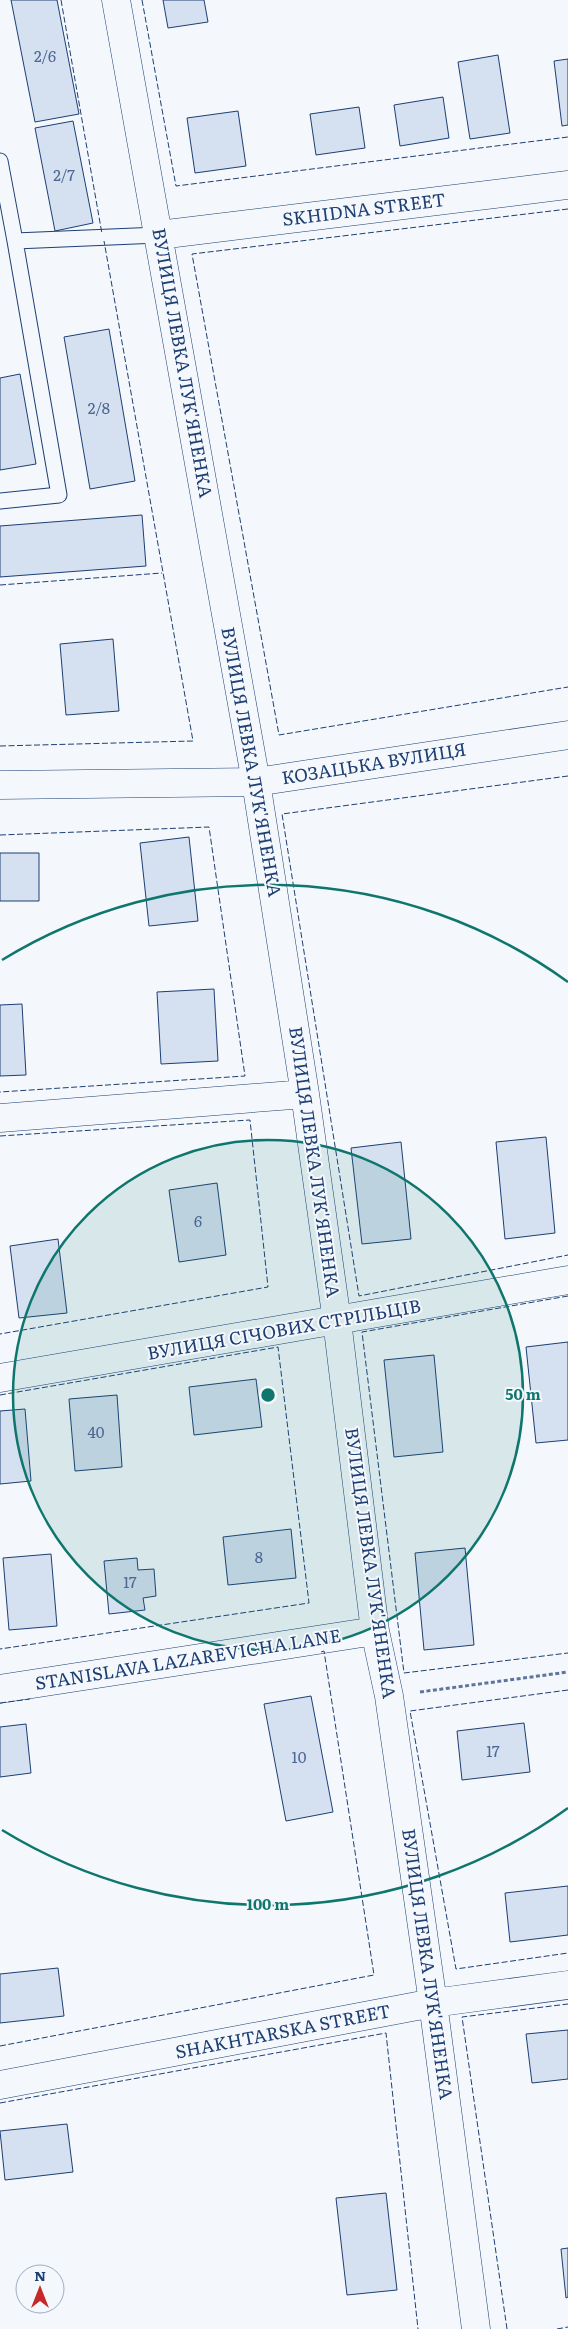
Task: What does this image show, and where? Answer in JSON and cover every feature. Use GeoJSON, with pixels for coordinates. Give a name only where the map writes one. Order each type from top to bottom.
{"type":"FeatureCollection","features":[{"type":"Feature","properties":{"kind":"street","name":"ВУЛИЦЯ ЛЕВКА ЛУК'ЯНЕНКА"},"geometry":{"type":"LineString","coordinates":[[116,0],[256,782],[305,1094],[337,1321],[376,1631],[389,1696],[433,2003],[476,2329]]}},
{"type":"Feature","properties":{"kind":"street","name":"SKHIDNA STREET"},"geometry":{"type":"LineString","coordinates":[[159,235],[568,185]]}},
{"type":"Feature","properties":{"kind":"street","name":"КОЗАЦЬКА ВУЛИЦЯ"},"geometry":{"type":"LineString","coordinates":[[0,786],[256,782],[568,735]]}},
{"type":"Feature","properties":{"kind":"street"},"geometry":{"type":"LineString","coordinates":[[0,1118],[305,1094]]}},
{"type":"Feature","properties":{"kind":"street","name":"ВУЛИЦЯ СІЧОВИХ СТРІЛЬЦІВ"},"geometry":{"type":"LineString","coordinates":[[0,1378],[568,1280]]}},
{"type":"Feature","properties":{"kind":"street","name":"STANISLAVA LAZAREVICHA LANE"},"geometry":{"type":"LineString","coordinates":[[0,1689],[376,1631]]}},
{"type":"Feature","properties":{"kind":"street","name":"SHAKHTARSKA STREET"},"geometry":{"type":"LineString","coordinates":[[0,2085],[433,2003],[568,1985]]}},
{"type":"Feature","properties":{"kind":"lane"},"geometry":{"type":"LineString","coordinates":[[0,161],[59,495],[0,501]]}},
{"type":"Feature","properties":{"kind":"lane"},"geometry":{"type":"LineString","coordinates":[[15,241],[159,235]]}},
{"type":"Feature","properties":{"kind":"path"},"geometry":{"type":"LineString","coordinates":[[389,1696],[568,1672]]}},
{"type":"Feature","properties":{"kind":"building"},"geometry":{"type":"Polygon","coordinates":[[[11,0],[57,0],[79,114],[35,122],[11,0]]]}},
{"type":"Feature","properties":{"kind":"building"},"geometry":{"type":"Polygon","coordinates":[[[163,0],[204,0],[208,22],[168,28],[163,0]]]}},
{"type":"Feature","properties":{"kind":"building"},"geometry":{"type":"Polygon","coordinates":[[[498,55],[510,133],[470,139],[458,62],[498,55]]]}},
{"type":"Feature","properties":{"kind":"building"},"geometry":{"type":"Polygon","coordinates":[[[568,59],[568,125],[562,126],[554,61],[568,59]]]}},
{"type":"Feature","properties":{"kind":"building"},"geometry":{"type":"Polygon","coordinates":[[[443,97],[449,138],[400,146],[394,105],[443,97]]]}},
{"type":"Feature","properties":{"kind":"building"},"geometry":{"type":"Polygon","coordinates":[[[359,107],[365,148],[316,155],[310,114],[359,107]]]}},
{"type":"Feature","properties":{"kind":"building"},"geometry":{"type":"Polygon","coordinates":[[[238,111],[246,166],[195,173],[187,118],[238,111]]]}},
{"type":"Feature","properties":{"kind":"building"},"geometry":{"type":"Polygon","coordinates":[[[73,121],[93,223],[55,231],[35,128],[73,121]]]}},
{"type":"Feature","properties":{"kind":"building"},"geometry":{"type":"Polygon","coordinates":[[[109,329],[135,481],[90,489],[64,337],[109,329]]]}},
{"type":"Feature","properties":{"kind":"building"},"geometry":{"type":"Polygon","coordinates":[[[20,374],[36,464],[0,470],[0,378],[20,374]]]}},
{"type":"Feature","properties":{"kind":"building"},"geometry":{"type":"Polygon","coordinates":[[[142,515],[146,566],[0,577],[0,526],[142,515]]]}},
{"type":"Feature","properties":{"kind":"building"},"geometry":{"type":"Polygon","coordinates":[[[113,639],[119,711],[66,715],[60,644],[113,639]]]}},
{"type":"Feature","properties":{"kind":"building"},"geometry":{"type":"Polygon","coordinates":[[[189,837],[198,921],[149,926],[140,843],[189,837]]]}},
{"type":"Feature","properties":{"kind":"building"},"geometry":{"type":"Polygon","coordinates":[[[0,853],[39,853],[39,901],[0,901],[0,853]]]}},
{"type":"Feature","properties":{"kind":"building"},"geometry":{"type":"Polygon","coordinates":[[[214,989],[218,1061],[161,1064],[157,992],[214,989]]]}},
{"type":"Feature","properties":{"kind":"building"},"geometry":{"type":"Polygon","coordinates":[[[22,1004],[26,1075],[0,1076],[0,1005],[22,1004]]]}},
{"type":"Feature","properties":{"kind":"building"},"geometry":{"type":"Polygon","coordinates":[[[546,1137],[555,1233],[505,1239],[496,1142],[546,1137]]]}},
{"type":"Feature","properties":{"kind":"building"},"geometry":{"type":"Polygon","coordinates":[[[401,1142],[411,1239],[362,1244],[351,1148],[401,1142]]]}},
{"type":"Feature","properties":{"kind":"building"},"geometry":{"type":"Polygon","coordinates":[[[217,1183],[226,1255],[179,1262],[169,1190],[217,1183]]]}},
{"type":"Feature","properties":{"kind":"building"},"geometry":{"type":"Polygon","coordinates":[[[58,1239],[67,1313],[19,1318],[10,1246],[58,1239]]]}},
{"type":"Feature","properties":{"kind":"building"},"geometry":{"type":"Polygon","coordinates":[[[568,1342],[568,1440],[536,1443],[526,1347],[568,1342]]]}},
{"type":"Feature","properties":{"kind":"building"},"geometry":{"type":"Polygon","coordinates":[[[434,1355],[443,1452],[394,1457],[384,1360],[434,1355]]]}},
{"type":"Feature","properties":{"kind":"building"},"geometry":{"type":"Polygon","coordinates":[[[256,1379],[262,1427],[194,1435],[189,1387],[256,1379]]]}},
{"type":"Feature","properties":{"kind":"building"},"geometry":{"type":"Polygon","coordinates":[[[117,1395],[122,1467],[75,1471],[69,1399],[117,1395]]]}},
{"type":"Feature","properties":{"kind":"building"},"geometry":{"type":"Polygon","coordinates":[[[25,1409],[31,1481],[0,1484],[0,1411],[25,1409]]]}},
{"type":"Feature","properties":{"kind":"building"},"geometry":{"type":"Polygon","coordinates":[[[291,1529],[296,1578],[228,1585],[223,1537],[291,1529]]]}},
{"type":"Feature","properties":{"kind":"building"},"geometry":{"type":"Polygon","coordinates":[[[465,1548],[474,1645],[424,1650],[415,1553],[465,1548]]]}},
{"type":"Feature","properties":{"kind":"building"},"geometry":{"type":"Polygon","coordinates":[[[51,1554],[57,1626],[9,1630],[3,1558],[51,1554]]]}},
{"type":"Feature","properties":{"kind":"building"},"geometry":{"type":"Polygon","coordinates":[[[137,1558],[138,1570],[154,1569],[156,1596],[143,1598],[145,1610],[109,1614],[104,1561],[137,1558]]]}},
{"type":"Feature","properties":{"kind":"building"},"geometry":{"type":"Polygon","coordinates":[[[311,1696],[333,1812],[286,1821],[264,1704],[311,1696]]]}},
{"type":"Feature","properties":{"kind":"building"},"geometry":{"type":"Polygon","coordinates":[[[524,1723],[530,1772],[462,1780],[457,1731],[524,1723]]]}},
{"type":"Feature","properties":{"kind":"building"},"geometry":{"type":"Polygon","coordinates":[[[26,1724],[31,1773],[0,1777],[0,1727],[26,1724]]]}},
{"type":"Feature","properties":{"kind":"building"},"geometry":{"type":"Polygon","coordinates":[[[568,1886],[568,1935],[510,1942],[505,1893],[568,1886]]]}},
{"type":"Feature","properties":{"kind":"building"},"geometry":{"type":"Polygon","coordinates":[[[58,1968],[64,2016],[0,2023],[0,1974],[58,1968]]]}},
{"type":"Feature","properties":{"kind":"building"},"geometry":{"type":"Polygon","coordinates":[[[568,2030],[568,2079],[532,2083],[526,2034],[568,2030]]]}},
{"type":"Feature","properties":{"kind":"building"},"geometry":{"type":"Polygon","coordinates":[[[67,2124],[73,2172],[5,2180],[0,2131],[67,2124]]]}},
{"type":"Feature","properties":{"kind":"building"},"geometry":{"type":"Polygon","coordinates":[[[386,2193],[397,2290],[347,2295],[336,2198],[386,2193]]]}},
{"type":"Feature","properties":{"kind":"building"},"geometry":{"type":"Polygon","coordinates":[[[568,2248],[568,2297],[566,2298],[561,2249],[568,2248]]]}},
{"type":"Feature","properties":{"kind":"fence"},"geometry":{"type":"LineString","coordinates":[[61,0],[102,234]]}},
{"type":"Feature","properties":{"kind":"fence"},"geometry":{"type":"LineString","coordinates":[[142,0],[176,186],[568,137]]}},
{"type":"Feature","properties":{"kind":"fence"},"geometry":{"type":"LineString","coordinates":[[568,209],[192,254],[279,735],[568,687]]}},
{"type":"Feature","properties":{"kind":"fence"},"geometry":{"type":"LineString","coordinates":[[0,746],[193,741],[104,241]]}},
{"type":"Feature","properties":{"kind":"fence"},"geometry":{"type":"LineString","coordinates":[[0,585],[162,573]]}},
{"type":"Feature","properties":{"kind":"fence"},"geometry":{"type":"LineString","coordinates":[[568,776],[282,814],[359,1296],[568,1255]]}},
{"type":"Feature","properties":{"kind":"fence"},"geometry":{"type":"LineString","coordinates":[[0,835],[209,827],[245,1076],[0,1092]]}},
{"type":"Feature","properties":{"kind":"fence"},"geometry":{"type":"LineString","coordinates":[[0,1136],[250,1120],[268,1287],[0,1334]]}},
{"type":"Feature","properties":{"kind":"fence"},"geometry":{"type":"LineString","coordinates":[[568,1296],[362,1332],[404,1673],[568,1653]]}},
{"type":"Feature","properties":{"kind":"fence"},"geometry":{"type":"LineString","coordinates":[[0,1395],[278,1347],[309,1603],[0,1649]]}},
{"type":"Feature","properties":{"kind":"fence"},"geometry":{"type":"LineString","coordinates":[[0,2046],[374,1975],[324,1651],[321,1652]]}},
{"type":"Feature","properties":{"kind":"fence"},"geometry":{"type":"LineString","coordinates":[[568,1690],[410,1711],[456,1969],[568,1953]]}},
{"type":"Feature","properties":{"kind":"fence"},"geometry":{"type":"LineString","coordinates":[[0,1703],[30,1699]]}},
{"type":"Feature","properties":{"kind":"fence"},"geometry":{"type":"LineString","coordinates":[[507,2329],[462,2017],[568,2004]]}},
{"type":"Feature","properties":{"kind":"fence"},"geometry":{"type":"LineString","coordinates":[[0,2103],[386,2033],[418,2329]]}},
{"type":"Feature","properties":{"kind":"fence"},"geometry":{"type":"LineString","coordinates":[[557,2329],[568,2327]]}}]}
